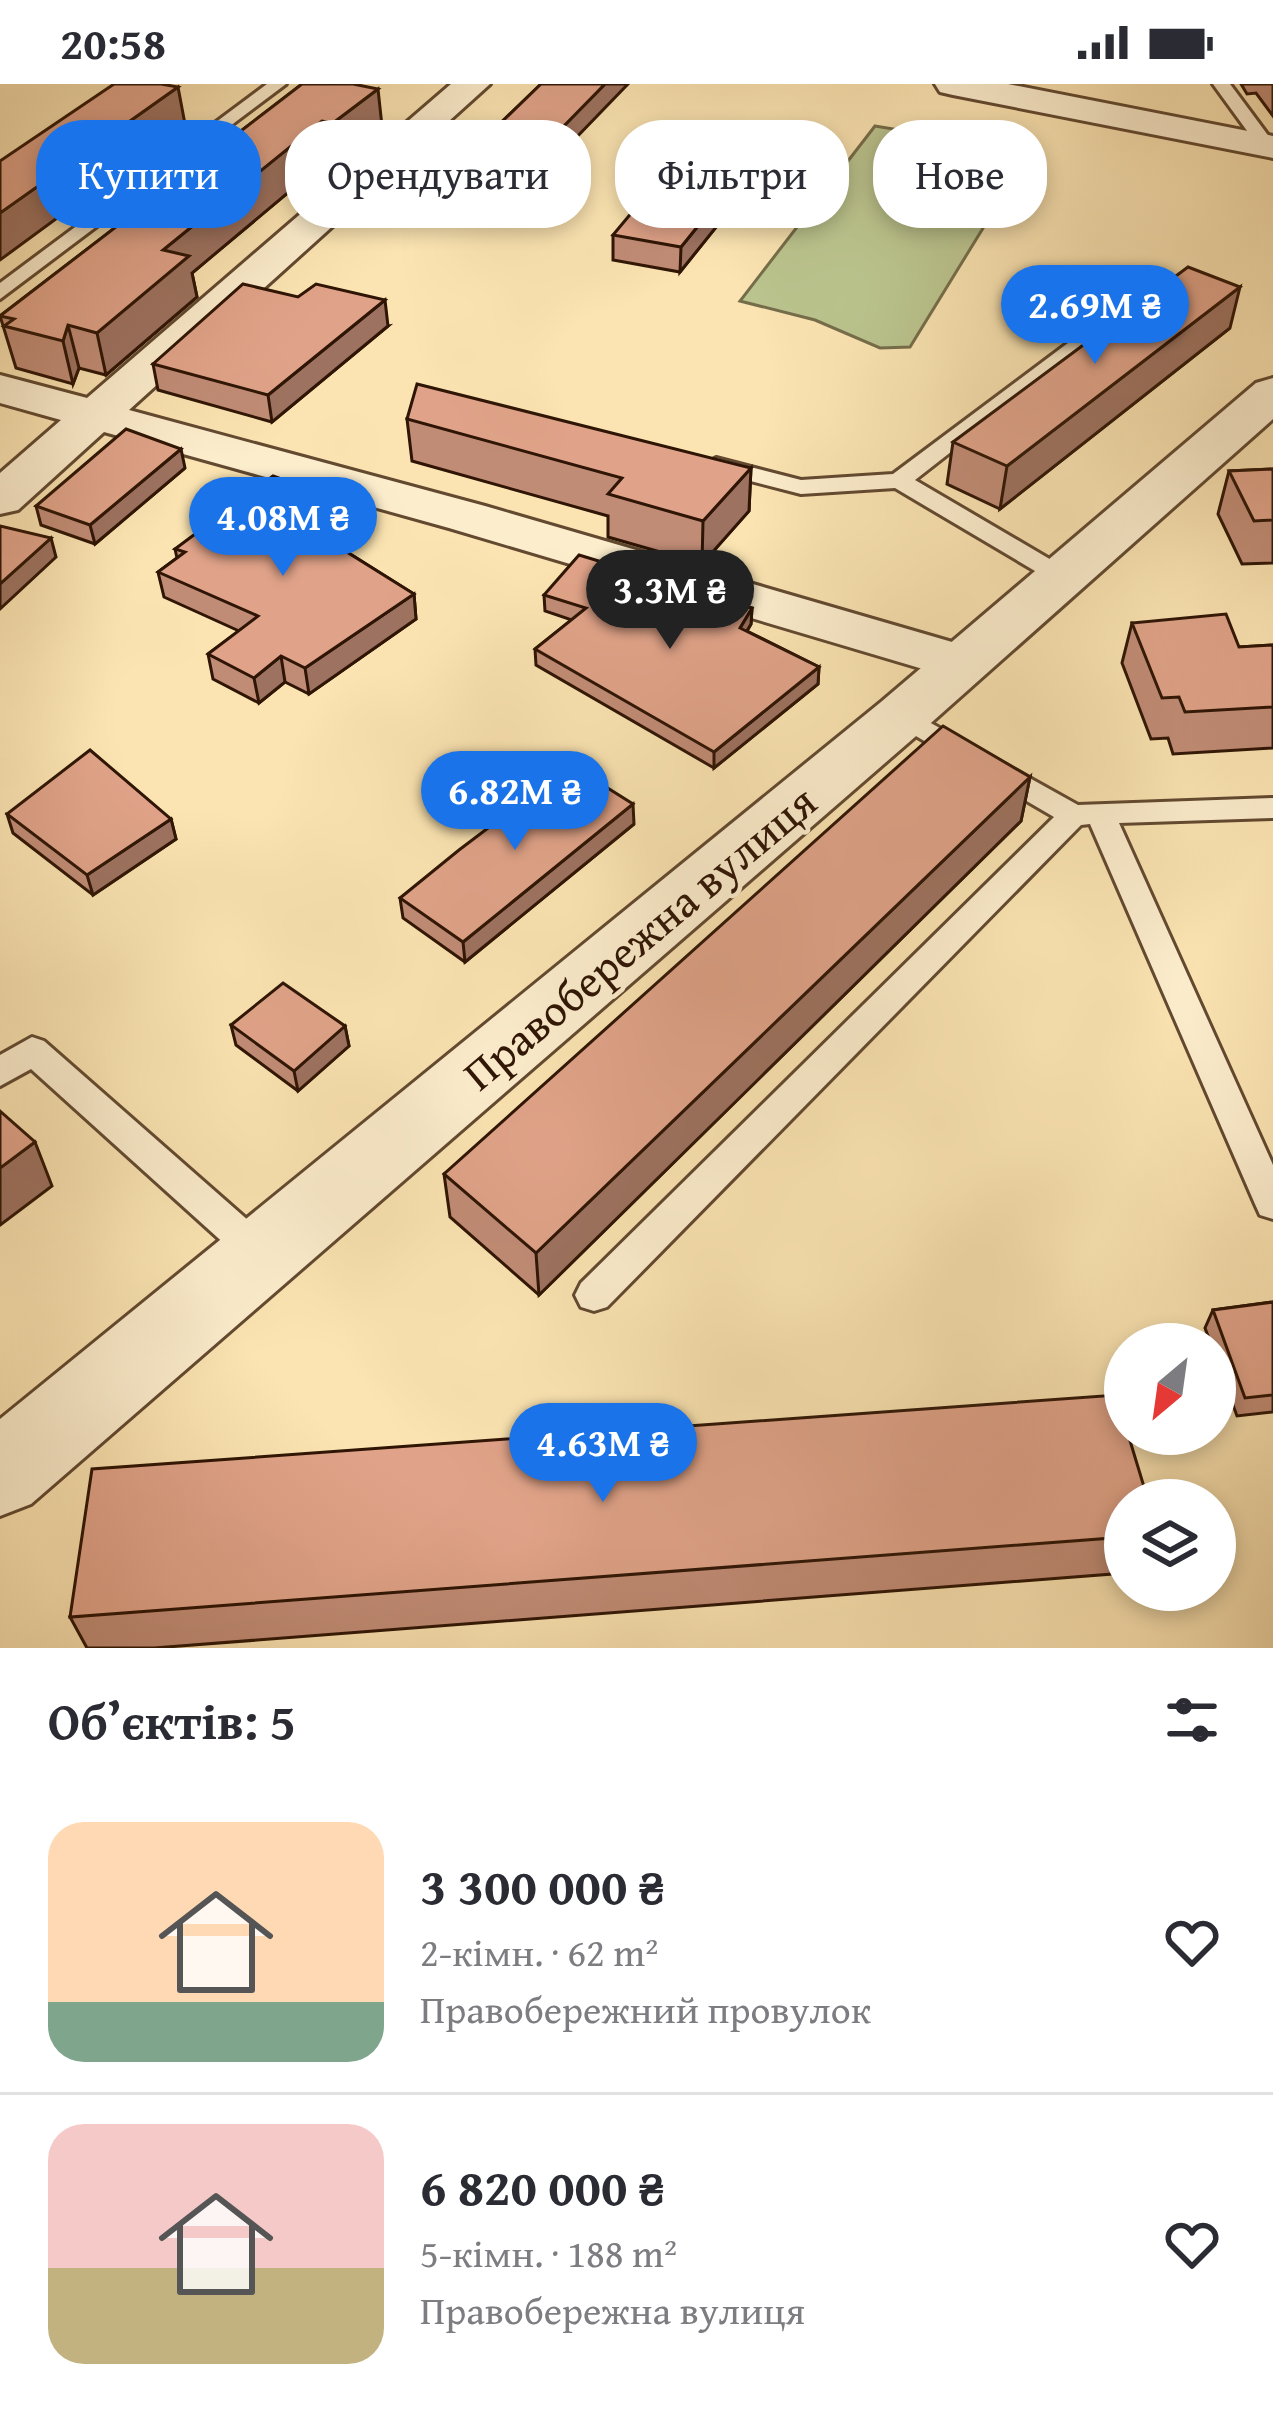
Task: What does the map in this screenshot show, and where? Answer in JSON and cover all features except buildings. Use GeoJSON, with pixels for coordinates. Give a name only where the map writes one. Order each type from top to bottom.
{"type":"FeatureCollection","features":[{"type":"Feature","properties":{"kind":"street"},"geometry":{"type":"LineString","coordinates":[[0,499],[472,84]]}},
{"type":"Feature","properties":{"kind":"street"},"geometry":{"type":"LineString","coordinates":[[953,84],[1270,146]]}},
{"type":"Feature","properties":{"kind":"street"},"geometry":{"type":"LineString","coordinates":[[0,388],[963,663]]}},
{"type":"Feature","properties":{"kind":"street","name":"Правобережна вулиця"},"geometry":{"type":"LineString","coordinates":[[0,1474],[902,716],[1273,393]]}},
{"type":"Feature","properties":{"kind":"lane"},"geometry":{"type":"LineString","coordinates":[[0,293],[278,84]]}},
{"type":"Feature","properties":{"kind":"lane"},"geometry":{"type":"LineString","coordinates":[[1221,84],[1270,146]]}},
{"type":"Feature","properties":{"kind":"lane"},"geometry":{"type":"LineString","coordinates":[[898,481],[1132,301]]}},
{"type":"Feature","properties":{"kind":"lane"},"geometry":{"type":"LineString","coordinates":[[689,459],[801,487],[898,481],[1061,576]]}},
{"type":"Feature","properties":{"kind":"lane"},"geometry":{"type":"LineString","coordinates":[[902,716],[1087,815],[1273,808]]}},
{"type":"Feature","properties":{"kind":"lane"},"geometry":{"type":"LineString","coordinates":[[1087,815],[1269,1183]]}},
{"type":"Feature","properties":{"kind":"lane"},"geometry":{"type":"LineString","coordinates":[[594,1295],[1087,815]]}},
{"type":"Feature","properties":{"kind":"lane"},"geometry":{"type":"LineString","coordinates":[[0,1073],[32,1050],[261,1253]]}},
{"type":"Feature","properties":{"kind":"green space"},"geometry":{"type":"Polygon","coordinates":[[[873,129],[873,228],[983,228],[910,347],[880,348],[815,320],[740,301],[796,228],[849,228],[849,160],[873,129]]]}}]}
